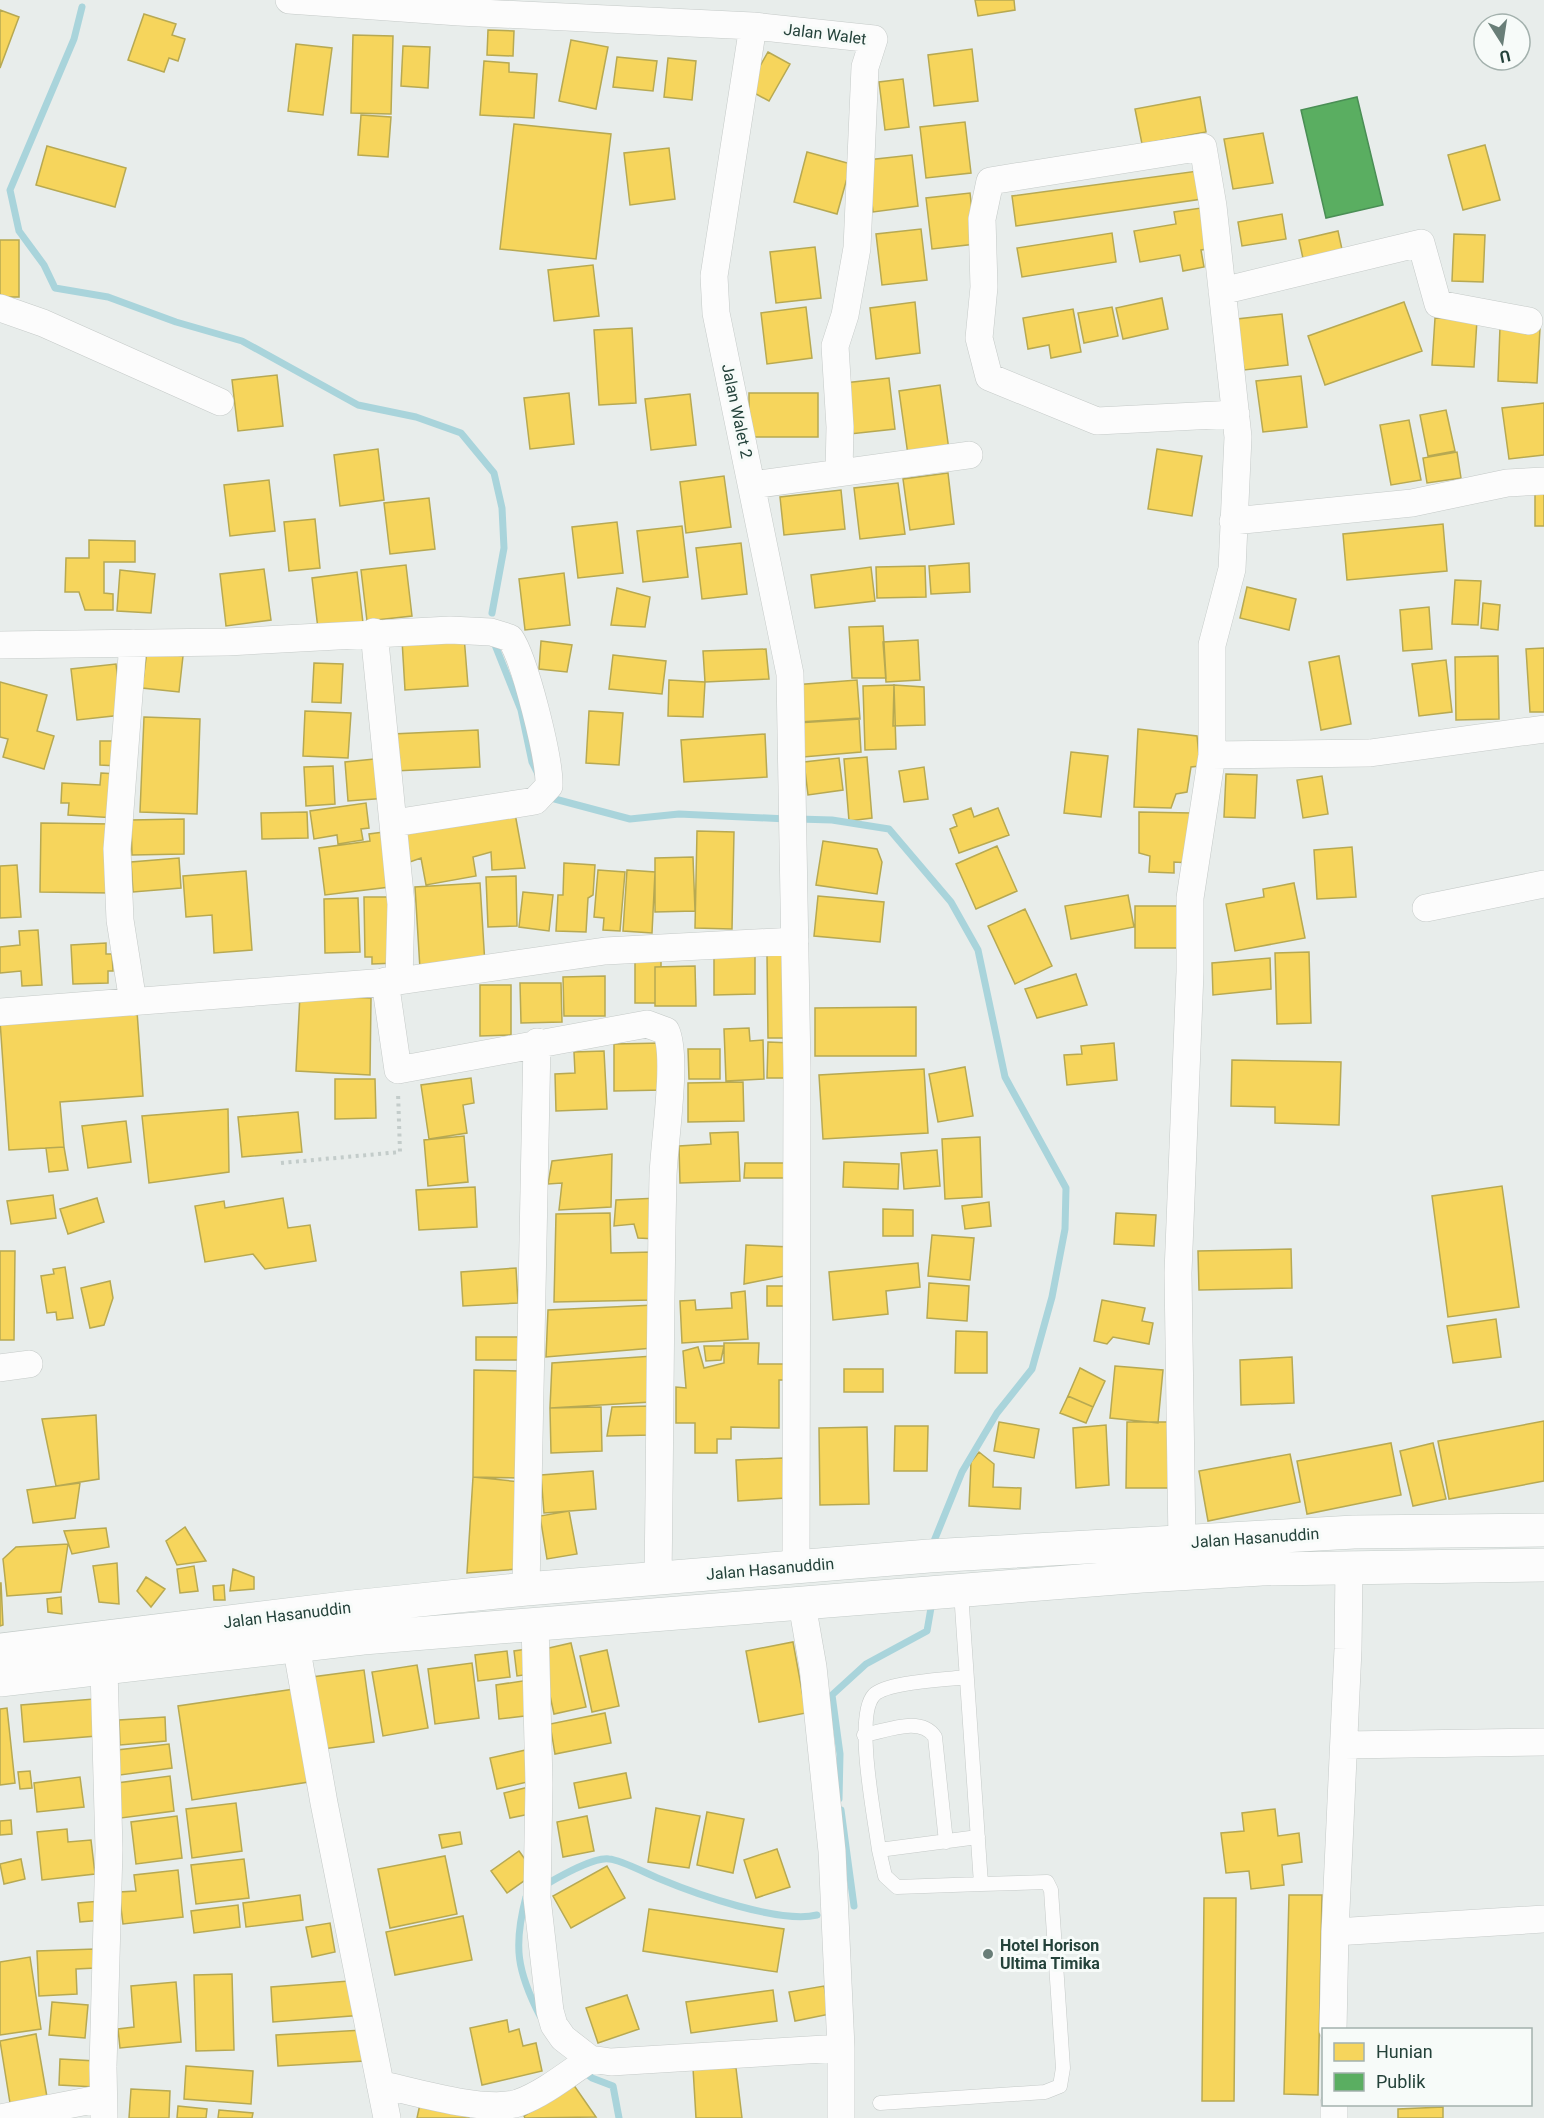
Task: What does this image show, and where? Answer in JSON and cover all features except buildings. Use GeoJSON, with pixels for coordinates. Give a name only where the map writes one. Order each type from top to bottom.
{"type":"FeatureCollection","features":[{"type":"Feature","properties":{"kind":"street","name":"Jalan Walet"},"geometry":{"type":"LineString","coordinates":[[289,0],[353,2],[459,12],[753,26],[874,39],[865,67],[857,249],[845,315],[835,346],[840,427],[839,473]]}},
{"type":"Feature","properties":{"kind":"street","name":"Jalan Walet 2"},"geometry":{"type":"LineString","coordinates":[[753,26],[714,276],[716,313],[790,674],[795,941],[796,1568]]}},
{"type":"Feature","properties":{"kind":"street"},"geometry":{"type":"LineString","coordinates":[[1182,1543],[1178,1273],[1190,983],[1190,898],[1212,755],[1212,645],[1232,569],[1238,437],[1236,414],[1213,206],[1203,147],[990,181],[982,219],[984,287],[979,338],[989,377],[1097,421],[1236,414]]}},
{"type":"Feature","properties":{"kind":"street"},"geometry":{"type":"LineString","coordinates":[[1222,291],[1421,243],[1438,304],[1529,321]]}},
{"type":"Feature","properties":{"kind":"street"},"geometry":{"type":"LineString","coordinates":[[0,308],[43,323],[220,402]]}},
{"type":"Feature","properties":{"kind":"street"},"geometry":{"type":"LineString","coordinates":[[753,485],[969,455]]}},
{"type":"Feature","properties":{"kind":"street"},"geometry":{"type":"LineString","coordinates":[[1233,521],[1412,503],[1507,483],[1544,481]]}},
{"type":"Feature","properties":{"kind":"street"},"geometry":{"type":"LineString","coordinates":[[374,632],[401,904],[392,981],[398,1070],[537,1042],[646,1024],[666,1031],[670,1040],[671,1064],[663,1186],[658,1578]]}},
{"type":"Feature","properties":{"kind":"street"},"geometry":{"type":"LineString","coordinates":[[0,645],[227,642],[374,632],[491,632],[510,639],[520,655],[534,706],[542,794],[394,823]]}},
{"type":"Feature","properties":{"kind":"street"},"geometry":{"type":"LineString","coordinates":[[133,643],[117,849],[120,920],[133,1002]]}},
{"type":"Feature","properties":{"kind":"street"},"geometry":{"type":"LineString","coordinates":[[1212,755],[1370,753],[1544,729]]}},
{"type":"Feature","properties":{"kind":"street"},"geometry":{"type":"LineString","coordinates":[[1426,908],[1544,884]]}},
{"type":"Feature","properties":{"kind":"street"},"geometry":{"type":"LineString","coordinates":[[0,1012],[392,981],[605,951],[795,941]]}},
{"type":"Feature","properties":{"kind":"street"},"geometry":{"type":"LineString","coordinates":[[526,1589],[537,1042]]}},
{"type":"Feature","properties":{"kind":"street"},"geometry":{"type":"LineString","coordinates":[[0,1368],[29,1364]]}},
{"type":"Feature","properties":{"kind":"street","name":"Jalan Hasanuddin"},"geometry":{"type":"LineString","coordinates":[[0,1650],[352,1607],[526,1589],[938,1556],[1354,1532],[1544,1530]]}},
{"type":"Feature","properties":{"kind":"street","name":"Jalan Hasanuddin"},"geometry":{"type":"LineString","coordinates":[[0,1680],[296,1645],[535,1623],[947,1594],[1165,1575],[1349,1568],[1544,1565]]}},
{"type":"Feature","properties":{"kind":"street"},"geometry":{"type":"LineString","coordinates":[[1333,2028],[1349,1568]]}},
{"type":"Feature","properties":{"kind":"street"},"geometry":{"type":"LineString","coordinates":[[802,1604],[813,1667],[832,1851],[842,2118]]}},
{"type":"Feature","properties":{"kind":"street"},"geometry":{"type":"LineString","coordinates":[[535,1623],[539,1858],[537,1898],[542,1959],[554,2025],[563,2038],[589,2060]]}},
{"type":"Feature","properties":{"kind":"street"},"geometry":{"type":"LineString","coordinates":[[296,1645],[324,1803],[387,2118]]}},
{"type":"Feature","properties":{"kind":"street"},"geometry":{"type":"LineString","coordinates":[[0,2118],[103,2108],[109,1849],[104,1669]]}},
{"type":"Feature","properties":{"kind":"street"},"geometry":{"type":"LineString","coordinates":[[1344,1745],[1544,1742]]}},
{"type":"Feature","properties":{"kind":"street"},"geometry":{"type":"LineString","coordinates":[[1335,1932],[1544,1919]]}},
{"type":"Feature","properties":{"kind":"street"},"geometry":{"type":"LineString","coordinates":[[380,2084],[499,2112],[589,2060],[638,2062],[841,2048]]}},
{"type":"Feature","properties":{"kind":"lane"},"geometry":{"type":"LineString","coordinates":[[947,1594],[965,1677],[973,1744],[981,1884]]}},
{"type":"Feature","properties":{"kind":"lane"},"geometry":{"type":"LineString","coordinates":[[880,2103],[1045,2092],[1060,2086],[1063,2068],[1051,1890],[1047,1882],[897,1887],[885,1876],[879,1850],[864,1735],[867,1707],[875,1694],[890,1688],[965,1677]]}},
{"type":"Feature","properties":{"kind":"lane"},"geometry":{"type":"LineString","coordinates":[[864,1735],[919,1725],[930,1729],[935,1737],[946,1842]]}},
{"type":"Feature","properties":{"kind":"lane"},"geometry":{"type":"LineString","coordinates":[[879,1850],[978,1837]]}},
{"type":"Feature","properties":{"kind":"path"},"geometry":{"type":"LineString","coordinates":[[281,1163],[400,1152],[398,1070]]}},
{"type":"Feature","properties":{"kind":"waterway"},"geometry":{"type":"LineString","coordinates":[[82,7],[74,39],[10,190],[19,231],[44,265],[55,288],[108,297],[176,322],[242,341],[358,405],[416,417],[461,433],[494,473],[502,508],[504,548],[492,613]]}},
{"type":"Feature","properties":{"kind":"waterway"},"geometry":{"type":"LineString","coordinates":[[493,640],[521,710],[532,762],[538,774]]}},
{"type":"Feature","properties":{"kind":"waterway"},"geometry":{"type":"LineString","coordinates":[[549,794],[551,798],[630,819],[679,814],[787,819]]}},
{"type":"Feature","properties":{"kind":"waterway"},"geometry":{"type":"LineString","coordinates":[[798,819],[832,820],[889,829],[951,902],[978,950],[1005,1077],[1066,1188],[1065,1229],[1052,1297],[1032,1369],[997,1413],[962,1472],[932,1546]]}},
{"type":"Feature","properties":{"kind":"waterway"},"geometry":{"type":"LineString","coordinates":[[839,1799],[840,1754],[832,1695],[866,1664],[927,1631],[932,1602]]}},
{"type":"Feature","properties":{"kind":"waterway"},"geometry":{"type":"LineString","coordinates":[[841,1810],[854,1906]]}},
{"type":"Feature","properties":{"kind":"waterway"},"geometry":{"type":"LineString","coordinates":[[545,1885],[585,1864],[609,1859],[738,1906],[782,1915],[801,1917],[817,1915]]}},
{"type":"Feature","properties":{"kind":"waterway"},"geometry":{"type":"LineString","coordinates":[[526,1897],[519,1930],[520,1958],[526,1985],[540,2016]]}},
{"type":"Feature","properties":{"kind":"waterway"},"geometry":{"type":"LineString","coordinates":[[583,2071],[592,2078],[613,2086],[619,2118]]}},
{"type":"Feature","properties":{"kind":"place","name":"Hotel Horison Ultima Timika"},"geometry":{"type":"Point","coordinates":[988,1954]}}]}
